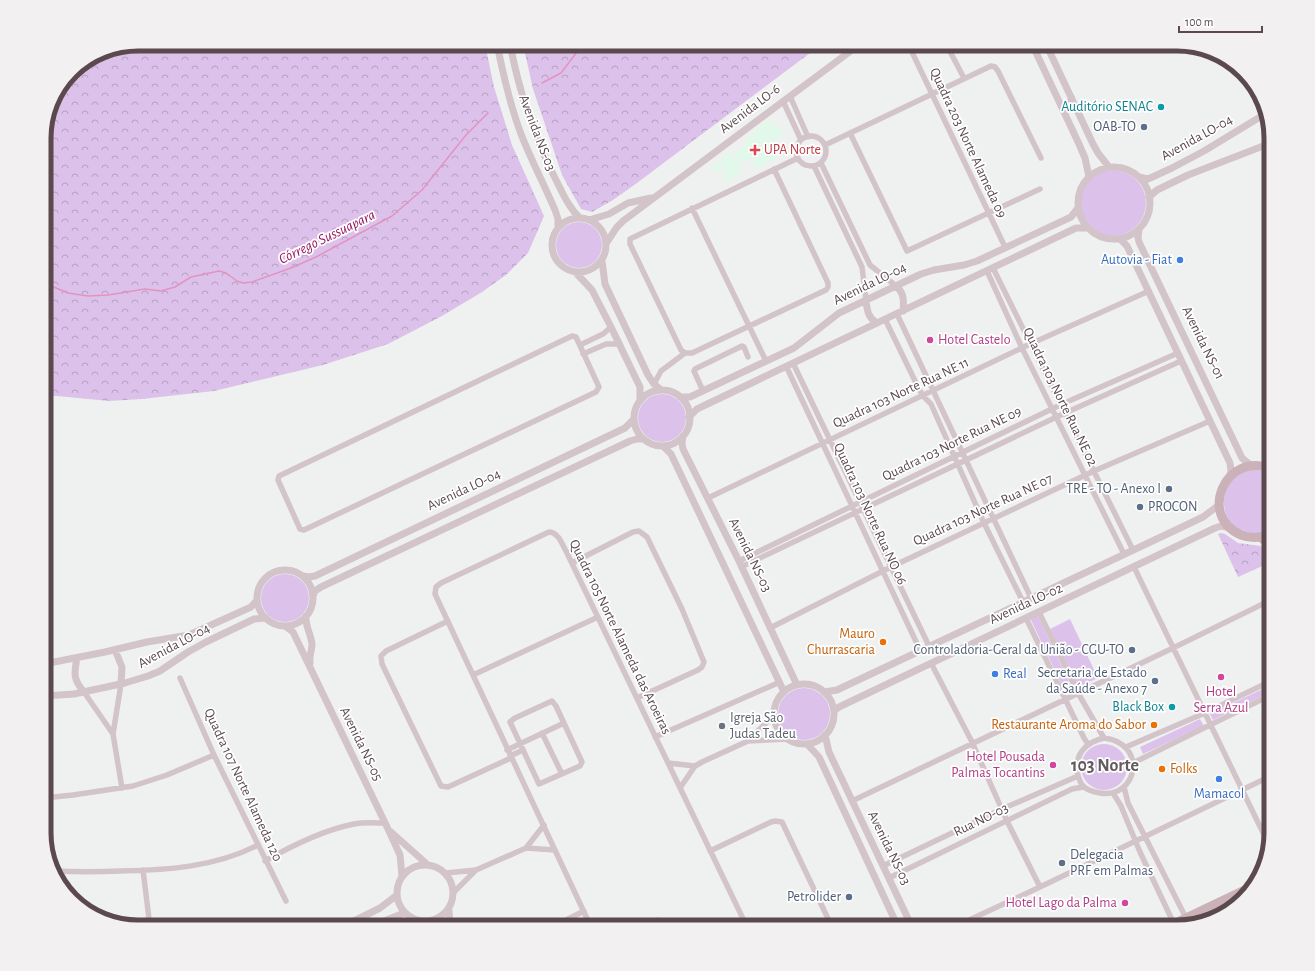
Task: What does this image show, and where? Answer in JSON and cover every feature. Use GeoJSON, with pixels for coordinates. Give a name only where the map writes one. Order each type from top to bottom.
{"type":"FeatureCollection","features":[{"type":"Feature","properties":{"kind":"main road"},"geometry":{"type":"LineString","coordinates":[[1264,466],[1252,466],[1239,469],[1230,476],[1221,490],[1219,505],[1222,516],[1231,528],[1243,535],[1253,538],[1264,536]]}},
{"type":"Feature","properties":{"kind":"main road"},"geometry":{"type":"LineString","coordinates":[[1260,537],[1264,540]]}},
{"type":"Feature","properties":{"kind":"main road"},"geometry":{"type":"LineString","coordinates":[[1183,919],[1242,891]]}},
{"type":"Feature","properties":{"kind":"street","name":"Avenida NS-03"},"geometry":{"type":"LineString","coordinates":[[498,51],[504,78],[514,112],[527,148],[558,219],[558,228],[552,241],[554,256],[563,267],[576,273],[590,287],[620,344],[640,387],[640,400],[635,408],[634,419]]}},
{"type":"Feature","properties":{"kind":"street","name":"Avenida NS-03"},"geometry":{"type":"LineString","coordinates":[[512,51],[522,97],[539,143],[566,200],[572,210],[580,218]]}},
{"type":"Feature","properties":{"kind":"street","name":"Avenida LO-6"},"geometry":{"type":"LineString","coordinates":[[606,242],[619,224],[851,51]]}},
{"type":"Feature","properties":{"kind":"street","name":"Quadra 203 Norte Alameda 09"},"geometry":{"type":"LineString","coordinates":[[911,51],[1005,248]]}},
{"type":"Feature","properties":{"kind":"street"},"geometry":{"type":"LineString","coordinates":[[950,51],[964,78]]}},
{"type":"Feature","properties":{"kind":"street"},"geometry":{"type":"LineString","coordinates":[[1035,51],[1085,158],[1089,177]]}},
{"type":"Feature","properties":{"kind":"street"},"geometry":{"type":"LineString","coordinates":[[1049,51],[1098,153],[1109,167]]}},
{"type":"Feature","properties":{"kind":"street"},"geometry":{"type":"LineString","coordinates":[[825,145],[986,67],[994,67],[998,70],[1041,158]]}},
{"type":"Feature","properties":{"kind":"street"},"geometry":{"type":"LineString","coordinates":[[790,96],[808,137]]}},
{"type":"Feature","properties":{"kind":"street"},"geometry":{"type":"LineString","coordinates":[[1064,110],[1072,97]]}},
{"type":"Feature","properties":{"kind":"street"},"geometry":{"type":"LineString","coordinates":[[783,101],[801,140]]}},
{"type":"Feature","properties":{"kind":"street","name":"Avenida LO-04"},"geometry":{"type":"LineString","coordinates":[[1139,177],[1148,179],[1172,168],[1261,117]]}},
{"type":"Feature","properties":{"kind":"street"},"geometry":{"type":"LineString","coordinates":[[850,133],[907,251],[1040,189]]}},
{"type":"Feature","properties":{"kind":"street"},"geometry":{"type":"LineString","coordinates":[[808,137],[817,138],[825,145],[826,154],[821,163],[814,166],[804,165],[798,158],[796,148],[801,140],[808,137]]}},
{"type":"Feature","properties":{"kind":"street","name":"Avenida LO-04"},"geometry":{"type":"LineString","coordinates":[[1149,197],[1157,190],[1188,175],[1264,146]]}},
{"type":"Feature","properties":{"kind":"street"},"geometry":{"type":"LineString","coordinates":[[685,353],[681,350],[629,240],[632,237],[798,158]]}},
{"type":"Feature","properties":{"kind":"street"},"geometry":{"type":"LineString","coordinates":[[821,163],[870,265],[896,286],[903,294],[904,301],[900,312],[933,390],[1031,598]]}},
{"type":"Feature","properties":{"kind":"street"},"geometry":{"type":"LineString","coordinates":[[814,166],[862,267],[869,314],[877,323]]}},
{"type":"Feature","properties":{"kind":"street"},"geometry":{"type":"LineString","coordinates":[[1109,167],[1123,168],[1139,177],[1146,186],[1149,197],[1150,204],[1145,222],[1139,229],[1120,239],[1102,238],[1095,234],[1087,228],[1080,218],[1078,208],[1079,192],[1082,185],[1089,177],[1099,170],[1109,167]]}},
{"type":"Feature","properties":{"kind":"street"},"geometry":{"type":"LineString","coordinates":[[654,384],[661,371],[685,353],[692,353],[826,290],[828,286],[774,169]]}},
{"type":"Feature","properties":{"kind":"street"},"geometry":{"type":"LineString","coordinates":[[589,220],[609,214],[628,203],[656,196]]}},
{"type":"Feature","properties":{"kind":"street"},"geometry":{"type":"LineString","coordinates":[[692,208],[766,361]]}},
{"type":"Feature","properties":{"kind":"street","name":"Avenida LO-04"},"geometry":{"type":"LineString","coordinates":[[680,397],[690,397],[799,345],[839,313],[918,275],[931,271],[970,264],[1071,217],[1078,208]]}},
{"type":"Feature","properties":{"kind":"street"},"geometry":{"type":"LineString","coordinates":[[558,228],[569,220],[580,218],[589,220],[601,228],[605,235],[606,251],[602,260],[591,270],[576,273]]}},
{"type":"Feature","properties":{"kind":"street"},"geometry":{"type":"LineString","coordinates":[[690,417],[697,409],[786,366],[1076,228],[1087,228]]}},
{"type":"Feature","properties":{"kind":"street","name":"Avenida NS-01"},"geometry":{"type":"LineString","coordinates":[[1139,229],[1139,242],[1242,457],[1252,466]]}},
{"type":"Feature","properties":{"kind":"street","name":"Avenida NS-01"},"geometry":{"type":"LineString","coordinates":[[1120,239],[1126,244],[1149,291],[1230,464],[1230,476]]}},
{"type":"Feature","properties":{"kind":"street"},"geometry":{"type":"LineString","coordinates":[[602,260],[605,284],[654,384],[661,390]]}},
{"type":"Feature","properties":{"kind":"street","name":"Quadra 103 Norte Rua NE 02"},"geometry":{"type":"LineString","coordinates":[[990,269],[1030,344],[1060,405],[1066,413],[1133,550]]}},
{"type":"Feature","properties":{"kind":"street","name":"Quadra 103 Norte Rua NE 02"},"geometry":{"type":"LineString","coordinates":[[990,269],[1022,348],[1124,554]]}},
{"type":"Feature","properties":{"kind":"street","name":"Quadra 103 Norte Rua NE 11"},"geometry":{"type":"LineString","coordinates":[[708,498],[1030,344],[1149,291]]}},
{"type":"Feature","properties":{"kind":"street"},"geometry":{"type":"LineString","coordinates":[[885,319],[923,396],[931,404],[984,523],[1023,602]]}},
{"type":"Feature","properties":{"kind":"street"},"geometry":{"type":"LineString","coordinates":[[580,345],[603,334],[611,326]]}},
{"type":"Feature","properties":{"kind":"street"},"geometry":{"type":"LineString","coordinates":[[572,336],[576,337],[580,345],[599,387],[596,392],[304,530],[300,529],[278,480],[279,476],[572,336]]}},
{"type":"Feature","properties":{"kind":"street"},"geometry":{"type":"LineString","coordinates":[[584,354],[606,344],[620,344]]}},
{"type":"Feature","properties":{"kind":"street"},"geometry":{"type":"LineString","coordinates":[[703,391],[695,375],[695,369],[742,346],[744,347],[748,357]]}},
{"type":"Feature","properties":{"kind":"street","name":"Quadra 103 Norte Rua NE 09"},"geometry":{"type":"LineString","coordinates":[[740,564],[852,505],[963,453],[1060,405],[1178,353]]}},
{"type":"Feature","properties":{"kind":"street","name":"Quadra 103 Norte Rua NE 09"},"geometry":{"type":"LineString","coordinates":[[740,564],[863,509],[958,463],[1181,361]]}},
{"type":"Feature","properties":{"kind":"street","name":"Quadra 103 Norte Rua NO 06"},"geometry":{"type":"LineString","coordinates":[[793,363],[831,439],[929,646]]}},
{"type":"Feature","properties":{"kind":"street","name":"Quadra 103 Norte Rua NO 06"},"geometry":{"type":"LineString","coordinates":[[786,366],[920,650]]}},
{"type":"Feature","properties":{"kind":"street"},"geometry":{"type":"LineString","coordinates":[[640,400],[651,392],[661,390],[672,392],[680,397],[687,406],[690,417]]}},
{"type":"Feature","properties":{"kind":"street","name":"Avenida NS-03"},"geometry":{"type":"LineString","coordinates":[[690,417],[688,427],[683,436],[683,449],[740,564],[797,685]]}},
{"type":"Feature","properties":{"kind":"street"},"geometry":{"type":"LineString","coordinates":[[634,419],[637,431],[643,439],[653,445],[663,446],[674,443],[683,436]]}},
{"type":"Feature","properties":{"kind":"street","name":"Avenida LO-04"},"geometry":{"type":"LineString","coordinates":[[303,576],[315,576],[625,428],[634,419]]}},
{"type":"Feature","properties":{"kind":"street","name":"Quadra 103 Norte Rua NE 07"},"geometry":{"type":"LineString","coordinates":[[770,628],[993,518],[1085,475],[1210,421]]}},
{"type":"Feature","properties":{"kind":"street","name":"Avenida LO-04"},"geometry":{"type":"LineString","coordinates":[[313,596],[318,589],[630,441],[643,439]]}},
{"type":"Feature","properties":{"kind":"street","name":"Avenida NS-03"},"geometry":{"type":"LineString","coordinates":[[663,446],[672,454],[784,692]]}},
{"type":"Feature","properties":{"kind":"street","name":"Avenida LO-02"},"geometry":{"type":"LineString","coordinates":[[824,692],[837,690],[1133,550],[1196,520],[1219,505]]}},
{"type":"Feature","properties":{"kind":"street","name":"Avenida LO-02"},"geometry":{"type":"LineString","coordinates":[[834,711],[839,707],[1215,528],[1222,526],[1231,528]]}},
{"type":"Feature","properties":{"kind":"street"},"geometry":{"type":"LineString","coordinates":[[572,563],[633,532],[639,531],[646,537],[682,609],[704,662],[702,667],[637,698]]}},
{"type":"Feature","properties":{"kind":"street","name":"Quadra 105 Norte Alameda das Aroeiras"},"geometry":{"type":"LineString","coordinates":[[588,920],[472,675],[435,590],[438,584],[546,533],[554,533],[572,563],[744,920]]}},
{"type":"Feature","properties":{"kind":"street"},"geometry":{"type":"LineString","coordinates":[[1134,567],[1264,835]]}},
{"type":"Feature","properties":{"kind":"street"},"geometry":{"type":"LineString","coordinates":[[266,618],[260,612],[257,593],[260,585],[271,573],[280,570],[297,572],[303,576],[309,584],[313,596]]}},
{"type":"Feature","properties":{"kind":"street","name":"Avenida NS-05"},"geometry":{"type":"LineString","coordinates":[[310,667],[309,654],[311,643],[306,625],[306,616],[311,608],[313,596]]}},
{"type":"Feature","properties":{"kind":"street","name":"Avenida LO-04"},"geometry":{"type":"LineString","coordinates":[[51,663],[142,643],[193,634],[251,607],[257,600]]}},
{"type":"Feature","properties":{"kind":"street"},"geometry":{"type":"LineString","coordinates":[[852,801],[972,742],[1065,700],[1264,603]]}},
{"type":"Feature","properties":{"kind":"street"},"geometry":{"type":"LineString","coordinates":[[1039,612],[1078,693],[1104,738]]}},
{"type":"Feature","properties":{"kind":"street"},"geometry":{"type":"LineString","coordinates":[[285,626],[296,623],[306,616]]}},
{"type":"Feature","properties":{"kind":"street"},"geometry":{"type":"LineString","coordinates":[[472,675],[598,617]]}},
{"type":"Feature","properties":{"kind":"street","name":"Avenida LO-04"},"geometry":{"type":"LineString","coordinates":[[51,696],[84,692],[121,684],[152,674],[165,668],[206,642],[254,619],[266,618]]}},
{"type":"Feature","properties":{"kind":"street","name":"Avenida NS-05"},"geometry":{"type":"LineString","coordinates":[[266,618],[275,624],[285,626],[292,631],[400,855],[402,876]]}},
{"type":"Feature","properties":{"kind":"street"},"geometry":{"type":"LineString","coordinates":[[1026,618],[1065,700],[1088,744]]}},
{"type":"Feature","properties":{"kind":"street"},"geometry":{"type":"LineString","coordinates":[[448,622],[386,651],[381,658],[382,664],[442,786],[448,787],[510,755],[523,750]]}},
{"type":"Feature","properties":{"kind":"street"},"geometry":{"type":"LineString","coordinates":[[115,650],[122,667],[121,684],[113,734],[122,788]]}},
{"type":"Feature","properties":{"kind":"street"},"geometry":{"type":"LineString","coordinates":[[77,658],[74,675],[76,682],[113,734]]}},
{"type":"Feature","properties":{"kind":"street"},"geometry":{"type":"LineString","coordinates":[[931,663],[972,742],[1007,821],[1040,887]]}},
{"type":"Feature","properties":{"kind":"street","name":"Quadra 107 Norte Alameda 120"},"geometry":{"type":"LineString","coordinates":[[180,678],[214,756],[286,901]]}},
{"type":"Feature","properties":{"kind":"street"},"geometry":{"type":"LineString","coordinates":[[656,737],[780,682]]}},
{"type":"Feature","properties":{"kind":"street"},"geometry":{"type":"LineString","coordinates":[[1126,747],[1204,713],[1264,684]]}},
{"type":"Feature","properties":{"kind":"street"},"geometry":{"type":"LineString","coordinates":[[797,685],[811,685],[824,692],[834,711],[834,718],[831,728],[825,735],[817,741],[807,744],[798,743],[788,739],[781,733],[776,724],[774,715],[777,701],[784,692],[797,685]]}},
{"type":"Feature","properties":{"kind":"street"},"geometry":{"type":"LineString","coordinates":[[1133,763],[1264,698]]}},
{"type":"Feature","properties":{"kind":"street"},"geometry":{"type":"LineString","coordinates":[[552,701],[564,722],[582,762],[580,766],[539,784],[511,725],[511,720],[552,701]]}},
{"type":"Feature","properties":{"kind":"street"},"geometry":{"type":"LineString","coordinates":[[680,788],[695,766],[748,741],[774,715]]}},
{"type":"Feature","properties":{"kind":"street"},"geometry":{"type":"LineString","coordinates":[[510,755],[520,744],[564,722]]}},
{"type":"Feature","properties":{"kind":"street"},"geometry":{"type":"LineString","coordinates":[[542,733],[562,774]]}},
{"type":"Feature","properties":{"kind":"street","name":"Avenida NS-03"},"geometry":{"type":"LineString","coordinates":[[825,735],[829,752],[909,920]]}},
{"type":"Feature","properties":{"kind":"street"},"geometry":{"type":"LineString","coordinates":[[1104,738],[1113,739],[1122,743],[1131,756],[1133,763],[1132,774],[1124,787],[1113,793],[1102,794],[1093,792],[1083,787],[1078,776],[1077,766],[1078,758],[1082,750],[1095,740],[1104,738]]}},
{"type":"Feature","properties":{"kind":"street"},"geometry":{"type":"LineString","coordinates":[[748,741],[788,739]]}},
{"type":"Feature","properties":{"kind":"street","name":"Avenida NS-03"},"geometry":{"type":"LineString","coordinates":[[807,744],[820,757],[894,920]]}},
{"type":"Feature","properties":{"kind":"street"},"geometry":{"type":"LineString","coordinates":[[51,797],[133,786],[152,781],[214,756]]}},
{"type":"Feature","properties":{"kind":"street"},"geometry":{"type":"LineString","coordinates":[[668,763],[695,766]]}},
{"type":"Feature","properties":{"kind":"street"},"geometry":{"type":"LineString","coordinates":[[883,866],[1002,809],[1078,776]]}},
{"type":"Feature","properties":{"kind":"street"},"geometry":{"type":"LineString","coordinates":[[969,920],[1264,779]]}},
{"type":"Feature","properties":{"kind":"street","name":"Rua NO-03"},"geometry":{"type":"LineString","coordinates":[[889,878],[1072,789],[1083,787]]}},
{"type":"Feature","properties":{"kind":"street"},"geometry":{"type":"LineString","coordinates":[[1124,787],[1128,803],[1186,918]]}},
{"type":"Feature","properties":{"kind":"street"},"geometry":{"type":"LineString","coordinates":[[1113,793],[1121,806],[1168,920]]}},
{"type":"Feature","properties":{"kind":"street"},"geometry":{"type":"LineString","coordinates":[[710,851],[775,820],[782,822],[829,920]]}},
{"type":"Feature","properties":{"kind":"street"},"geometry":{"type":"LineString","coordinates":[[266,860],[319,834],[355,824],[385,823]]}},
{"type":"Feature","properties":{"kind":"street"},"geometry":{"type":"LineString","coordinates":[[526,848],[544,825]]}},
{"type":"Feature","properties":{"kind":"street"},"geometry":{"type":"LineString","coordinates":[[389,831],[428,865]]}},
{"type":"Feature","properties":{"kind":"street"},"geometry":{"type":"LineString","coordinates":[[60,871],[101,872],[167,869],[200,864],[246,851],[258,845]]}},
{"type":"Feature","properties":{"kind":"street"},"geometry":{"type":"LineString","coordinates":[[446,873],[476,870],[526,848],[555,850]]}},
{"type":"Feature","properties":{"kind":"street"},"geometry":{"type":"LineString","coordinates":[[415,920],[404,913],[399,904],[397,895],[398,885],[402,876],[410,870],[418,866],[428,865],[438,868],[446,873],[450,879],[454,892],[453,902],[449,910],[438,919],[434,920]]}},
{"type":"Feature","properties":{"kind":"street"},"geometry":{"type":"LineString","coordinates":[[143,870],[149,920]]}},
{"type":"Feature","properties":{"kind":"street"},"geometry":{"type":"LineString","coordinates":[[454,892],[476,870]]}},
{"type":"Feature","properties":{"kind":"street"},"geometry":{"type":"LineString","coordinates":[[356,920],[380,908],[397,895]]}},
{"type":"Feature","properties":{"kind":"street"},"geometry":{"type":"LineString","coordinates":[[449,910],[450,920]]}},
{"type":"Feature","properties":{"kind":"street"},"geometry":{"type":"LineString","coordinates":[[566,920],[584,911]]}},
{"type":"Feature","properties":{"kind":"street"},"geometry":{"type":"LineString","coordinates":[[386,920],[404,913]]}},
{"type":"Feature","properties":{"kind":"shaded area","name":"UPA Norte"},"geometry":{"type":"Polygon","coordinates":[[[768,120],[774,126],[777,124],[784,134],[776,141],[774,138],[774,142],[768,146],[774,153],[775,159],[757,168],[751,161],[754,159],[753,157],[747,161],[745,158],[743,159],[744,162],[742,164],[738,164],[740,168],[743,167],[745,169],[727,182],[721,175],[727,170],[725,167],[716,173],[712,166],[718,161],[722,165],[723,164],[720,159],[729,153],[734,159],[736,158],[733,153],[744,147],[743,145],[746,143],[746,139],[768,120]]]}},
{"type":"Feature","properties":{"kind":"green space"},"geometry":{"type":"Polygon","coordinates":[[[132,51],[486,51],[494,87],[512,145],[544,216],[528,253],[506,275],[482,292],[442,316],[388,344],[323,365],[214,391],[109,401],[51,396],[51,132],[54,115],[60,99],[69,85],[81,73],[94,63],[105,58],[132,51]]]}},
{"type":"Feature","properties":{"kind":"green space"},"geometry":{"type":"Polygon","coordinates":[[[525,51],[813,51],[637,183],[613,200],[592,212],[581,209],[562,175],[533,89],[525,51]]]}},
{"type":"Feature","properties":{"kind":"green space"},"geometry":{"type":"Polygon","coordinates":[[[1113,170],[1126,173],[1136,180],[1143,190],[1146,203],[1143,216],[1136,226],[1126,233],[1113,236],[1100,233],[1090,226],[1083,216],[1080,203],[1083,190],[1090,180],[1100,173],[1113,170]]]}},
{"type":"Feature","properties":{"kind":"green space"},"geometry":{"type":"Polygon","coordinates":[[[579,222],[592,226],[598,232],[602,245],[598,258],[592,264],[579,268],[566,264],[560,258],[556,245],[560,232],[566,226],[579,222]]]}},
{"type":"Feature","properties":{"kind":"green space"},"geometry":{"type":"Polygon","coordinates":[[[657,394],[667,394],[676,398],[682,404],[685,409],[685,427],[676,438],[667,442],[657,442],[648,438],[642,432],[638,423],[638,413],[642,404],[648,398],[657,394]]]}},
{"type":"Feature","properties":{"kind":"green space"},"geometry":{"type":"Polygon","coordinates":[[[1252,469],[1264,472],[1264,532],[1259,534],[1247,533],[1238,529],[1231,523],[1226,514],[1224,504],[1225,494],[1229,484],[1242,472],[1252,469]]]}},
{"type":"Feature","properties":{"kind":"green space"},"geometry":{"type":"Polygon","coordinates":[[[1218,534],[1225,534],[1238,543],[1261,546],[1264,552],[1264,565],[1238,577],[1218,534]]]}},
{"type":"Feature","properties":{"kind":"green space"},"geometry":{"type":"Polygon","coordinates":[[[280,574],[290,574],[299,578],[305,584],[308,589],[308,607],[299,618],[290,622],[280,622],[271,618],[265,612],[261,603],[261,593],[265,584],[271,578],[280,574]]]}},
{"type":"Feature","properties":{"kind":"green space"},"geometry":{"type":"Polygon","coordinates":[[[1037,614],[1072,688],[1065,692],[1030,618],[1037,614]]]}},
{"type":"Feature","properties":{"kind":"green space"},"geometry":{"type":"Polygon","coordinates":[[[1070,619],[1098,678],[1078,687],[1050,629],[1070,619]]]}},
{"type":"Feature","properties":{"kind":"green space"},"geometry":{"type":"Polygon","coordinates":[[[804,688],[814,690],[822,696],[828,704],[830,714],[828,724],[822,732],[814,738],[804,740],[794,738],[786,732],[780,724],[778,714],[780,704],[786,696],[794,690],[804,688]]]}},
{"type":"Feature","properties":{"kind":"green space"},"geometry":{"type":"Polygon","coordinates":[[[1264,688],[1264,695],[1213,720],[1210,714],[1264,688]]]}},
{"type":"Feature","properties":{"kind":"green space"},"geometry":{"type":"Polygon","coordinates":[[[1200,719],[1204,726],[1143,754],[1140,747],[1200,719]]]}},
{"type":"Feature","properties":{"kind":"green space"},"geometry":{"type":"Polygon","coordinates":[[[1104,744],[1117,748],[1123,754],[1127,767],[1123,780],[1117,786],[1104,790],[1091,786],[1085,780],[1081,767],[1085,754],[1091,748],[1104,744]]]}},
{"type":"Feature","properties":{"kind":"waterway","name":"Córrego Sussuapara"},"geometry":{"type":"LineString","coordinates":[[542,83],[561,73],[578,51]]}},
{"type":"Feature","properties":{"kind":"waterway","name":"Córrego Sussuapara"},"geometry":{"type":"LineString","coordinates":[[51,286],[68,293],[88,296],[108,295],[145,289],[161,291],[175,287],[191,277],[219,271],[226,273],[237,281],[243,283],[252,282],[291,268],[316,257],[392,216],[422,190],[466,135],[488,113]]}},
{"type":"Feature","properties":{"kind":"place","name":"Auditório SENAC"},"geometry":{"type":"Point","coordinates":[1161,107]}},
{"type":"Feature","properties":{"kind":"place","name":"OAB-TO"},"geometry":{"type":"Point","coordinates":[1144,127]}},
{"type":"Feature","properties":{"kind":"place","name":"UPA Norte"},"geometry":{"type":"Point","coordinates":[755,150]}},
{"type":"Feature","properties":{"kind":"place","name":"Autovia - Fiat"},"geometry":{"type":"Point","coordinates":[1180,260]}},
{"type":"Feature","properties":{"kind":"place","name":"Hotel Castelo"},"geometry":{"type":"Point","coordinates":[930,340]}},
{"type":"Feature","properties":{"kind":"place","name":"TRE - TO - Anexo I"},"geometry":{"type":"Point","coordinates":[1169,489]}},
{"type":"Feature","properties":{"kind":"place","name":"PROCON"},"geometry":{"type":"Point","coordinates":[1140,507]}},
{"type":"Feature","properties":{"kind":"place","name":"Mauro Churrascaria"},"geometry":{"type":"Point","coordinates":[883,642]}},
{"type":"Feature","properties":{"kind":"place","name":"Controladoria-Geral da União - CGU-TO"},"geometry":{"type":"Point","coordinates":[1132,650]}},
{"type":"Feature","properties":{"kind":"place","name":"Real"},"geometry":{"type":"Point","coordinates":[995,674]}},
{"type":"Feature","properties":{"kind":"place","name":"Hotel Serra Azul"},"geometry":{"type":"Point","coordinates":[1221,677]}},
{"type":"Feature","properties":{"kind":"place","name":"Secretaria de Estado da Saúde - Anexo 7"},"geometry":{"type":"Point","coordinates":[1155,681]}},
{"type":"Feature","properties":{"kind":"place","name":"Black Box"},"geometry":{"type":"Point","coordinates":[1172,707]}},
{"type":"Feature","properties":{"kind":"place","name":"Restaurante Aroma do Sabor"},"geometry":{"type":"Point","coordinates":[1154,725]}},
{"type":"Feature","properties":{"kind":"place","name":"Igreja São Judas Tadeu"},"geometry":{"type":"Point","coordinates":[722,726]}},
{"type":"Feature","properties":{"kind":"place","name":"Hotel Pousada Palmas Tocantins"},"geometry":{"type":"Point","coordinates":[1053,765]}},
{"type":"Feature","properties":{"kind":"place","name":"Folks"},"geometry":{"type":"Point","coordinates":[1162,769]}},
{"type":"Feature","properties":{"kind":"place","name":"Mamacol"},"geometry":{"type":"Point","coordinates":[1219,779]}},
{"type":"Feature","properties":{"kind":"place","name":"Delegacia PRF em Palmas"},"geometry":{"type":"Point","coordinates":[1062,863]}},
{"type":"Feature","properties":{"kind":"place","name":"Petrolider"},"geometry":{"type":"Point","coordinates":[849,897]}},
{"type":"Feature","properties":{"kind":"place","name":"Hotel Lago da Palma"},"geometry":{"type":"Point","coordinates":[1125,903]}},
{"type":"Feature","properties":{"kind":"district","name":"103 Norte"},"geometry":{"type":"Point","coordinates":[1105,766]}}]}
